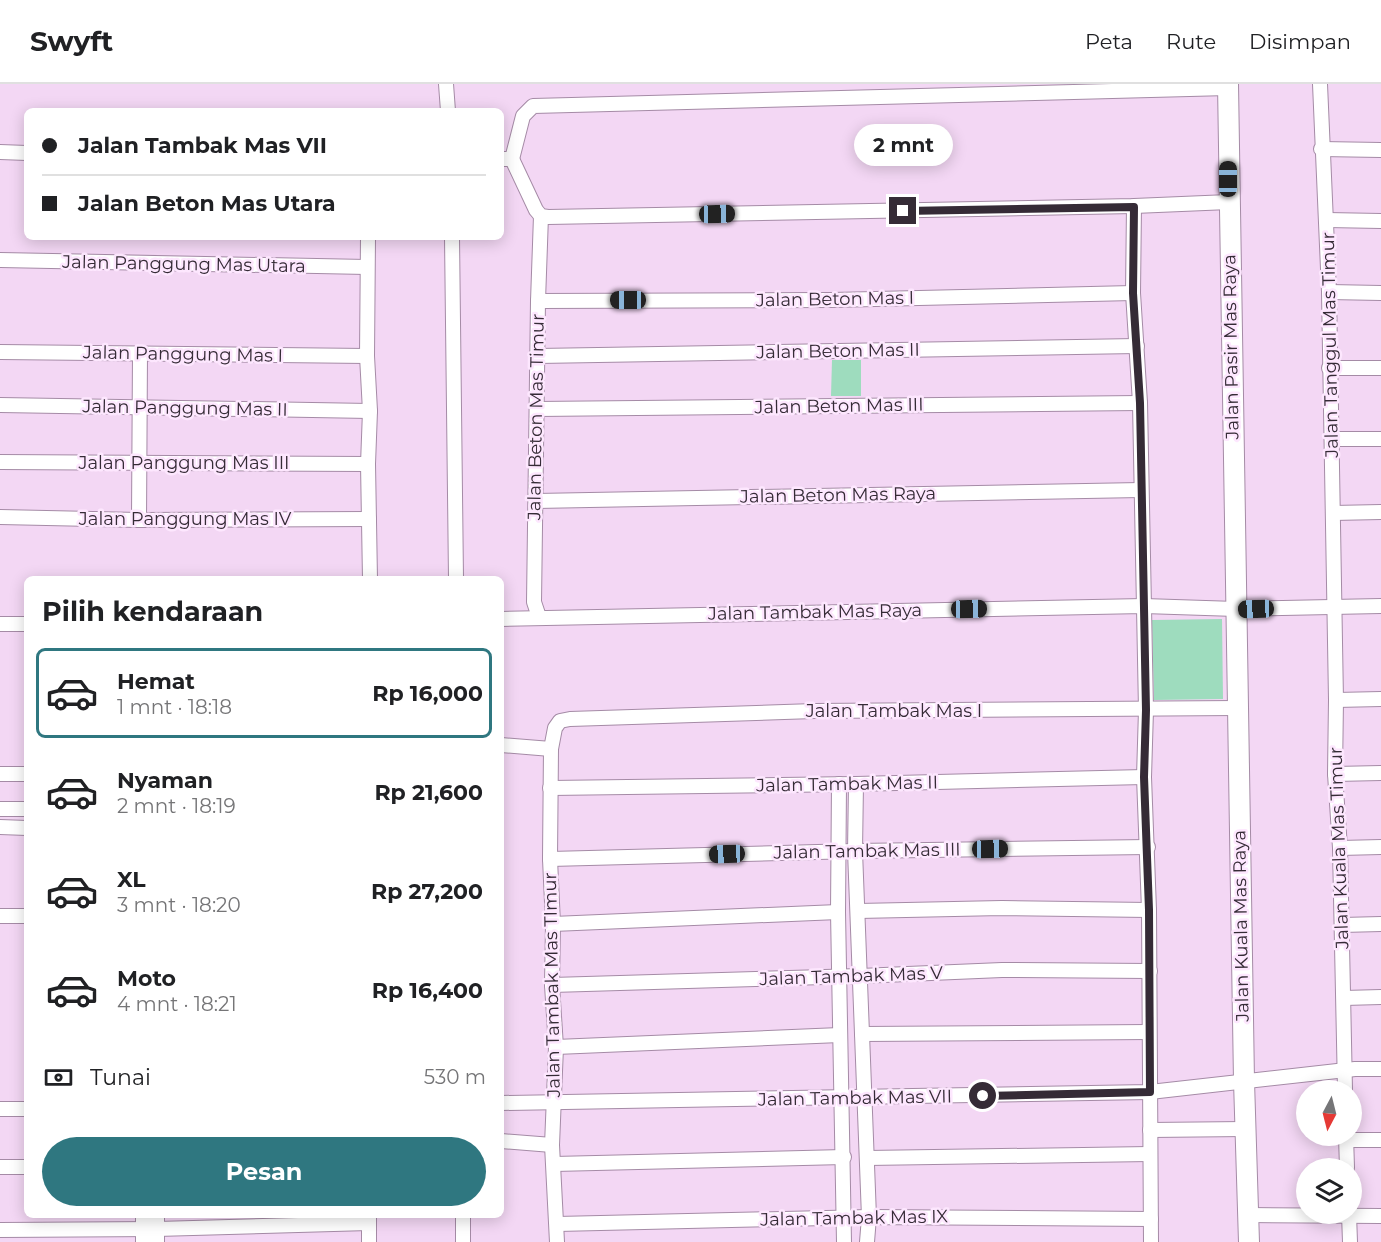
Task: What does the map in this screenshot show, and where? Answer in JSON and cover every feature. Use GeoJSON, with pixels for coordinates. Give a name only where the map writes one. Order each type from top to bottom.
{"type":"FeatureCollection","features":[{"type":"Feature","properties":{"kind":"street"},"geometry":{"type":"LineString","coordinates":[[446,84],[448,108]]}},
{"type":"Feature","properties":{"kind":"street","name":"Jalan Tanggul Mas Timur"},"geometry":{"type":"LineString","coordinates":[[1320,84],[1329,292],[1334,606]]}},
{"type":"Feature","properties":{"kind":"street"},"geometry":{"type":"LineString","coordinates":[[1228,86],[533,106],[523,117],[507,159],[536,210],[541,216],[555,218],[1134,207],[1228,202]]}},
{"type":"Feature","properties":{"kind":"street","name":"Jalan Pasir Mas Raya"},"geometry":{"type":"LineString","coordinates":[[1228,86],[1236,609]]}},
{"type":"Feature","properties":{"kind":"street"},"geometry":{"type":"LineString","coordinates":[[1322,149],[1381,150]]}},
{"type":"Feature","properties":{"kind":"street"},"geometry":{"type":"LineString","coordinates":[[0,152],[24,153]]}},
{"type":"Feature","properties":{"kind":"street"},"geometry":{"type":"LineString","coordinates":[[1134,207],[1133,293],[1140,403],[1146,710],[1144,777],[1148,847],[1150,971],[1151,1242]]}},
{"type":"Feature","properties":{"kind":"street","name":"Jalan Beton Mas Timur"},"geometry":{"type":"LineString","coordinates":[[539,617],[534,602],[537,301],[541,216]]}},
{"type":"Feature","properties":{"kind":"street"},"geometry":{"type":"LineString","coordinates":[[1327,220],[1381,221]]}},
{"type":"Feature","properties":{"kind":"street"},"geometry":{"type":"LineString","coordinates":[[369,240],[367,356],[370,411],[368,464],[370,576]]}},
{"type":"Feature","properties":{"kind":"street"},"geometry":{"type":"LineString","coordinates":[[452,240],[456,576]]}},
{"type":"Feature","properties":{"kind":"street","name":"Jalan Panggung Mas Utara"},"geometry":{"type":"LineString","coordinates":[[0,260],[367,267]]}},
{"type":"Feature","properties":{"kind":"street"},"geometry":{"type":"LineString","coordinates":[[1329,292],[1381,293]]}},
{"type":"Feature","properties":{"kind":"street","name":"Jalan Beton Mas I"},"geometry":{"type":"LineString","coordinates":[[537,301],[831,300],[1133,293]]}},
{"type":"Feature","properties":{"kind":"street","name":"Jalan Beton Mas II"},"geometry":{"type":"LineString","coordinates":[[538,356],[1137,346]]}},
{"type":"Feature","properties":{"kind":"street","name":"Jalan Panggung Mas I"},"geometry":{"type":"LineString","coordinates":[[0,352],[367,356]]}},
{"type":"Feature","properties":{"kind":"street"},"geometry":{"type":"LineString","coordinates":[[139,520],[140,353]]}},
{"type":"Feature","properties":{"kind":"street"},"geometry":{"type":"LineString","coordinates":[[1329,368],[1381,368]]}},
{"type":"Feature","properties":{"kind":"street","name":"Jalan Beton Mas III"},"geometry":{"type":"LineString","coordinates":[[537,409],[1140,403]]}},
{"type":"Feature","properties":{"kind":"street","name":"Jalan Panggung Mas II"},"geometry":{"type":"LineString","coordinates":[[0,405],[370,411]]}},
{"type":"Feature","properties":{"kind":"street"},"geometry":{"type":"LineString","coordinates":[[1332,439],[1381,439]]}},
{"type":"Feature","properties":{"kind":"street","name":"Jalan Panggung Mas III"},"geometry":{"type":"LineString","coordinates":[[0,462],[368,464]]}},
{"type":"Feature","properties":{"kind":"street","name":"Jalan Beton Mas Raya"},"geometry":{"type":"LineString","coordinates":[[536,501],[1141,490]]}},
{"type":"Feature","properties":{"kind":"street"},"geometry":{"type":"LineString","coordinates":[[1333,513],[1381,513]]}},
{"type":"Feature","properties":{"kind":"street","name":"Jalan Panggung Mas IV"},"geometry":{"type":"LineString","coordinates":[[0,517],[139,520],[369,519]]}},
{"type":"Feature","properties":{"kind":"street","name":"Jalan Tambak Mas Raya"},"geometry":{"type":"LineString","coordinates":[[504,619],[1144,606],[1236,609],[1381,606]]}},
{"type":"Feature","properties":{"kind":"street","name":"Jalan Kuala Mas Timur"},"geometry":{"type":"LineString","coordinates":[[1334,606],[1335,774],[1340,848],[1344,1080]]}},
{"type":"Feature","properties":{"kind":"street","name":"Jalan Kuala Mas Raya"},"geometry":{"type":"LineString","coordinates":[[1236,609],[1249,1242]]}},
{"type":"Feature","properties":{"kind":"street"},"geometry":{"type":"LineString","coordinates":[[0,624],[24,624]]}},
{"type":"Feature","properties":{"kind":"street"},"geometry":{"type":"LineString","coordinates":[[1336,700],[1381,699]]}},
{"type":"Feature","properties":{"kind":"street","name":"Jalan Tambak Mas I"},"geometry":{"type":"LineString","coordinates":[[555,728],[561,721],[570,719],[803,711],[1238,708]]}},
{"type":"Feature","properties":{"kind":"street","name":"Jalan Tambak Mas TImur"},"geometry":{"type":"LineString","coordinates":[[555,728],[550,749],[550,859],[553,924],[552,985],[556,1047],[552,1146],[557,1242]]}},
{"type":"Feature","properties":{"kind":"street"},"geometry":{"type":"LineString","coordinates":[[504,746],[550,749]]}},
{"type":"Feature","properties":{"kind":"street"},"geometry":{"type":"LineString","coordinates":[[1335,774],[1381,773]]}},
{"type":"Feature","properties":{"kind":"street"},"geometry":{"type":"LineString","coordinates":[[0,774],[24,774]]}},
{"type":"Feature","properties":{"kind":"street","name":"Jalan Tambak Mas II"},"geometry":{"type":"LineString","coordinates":[[550,788],[1144,777]]}},
{"type":"Feature","properties":{"kind":"street"},"geometry":{"type":"LineString","coordinates":[[839,784],[838,912],[841,976],[844,1242]]}},
{"type":"Feature","properties":{"kind":"street"},"geometry":{"type":"LineString","coordinates":[[856,784],[855,851],[869,1217],[867,1242]]}},
{"type":"Feature","properties":{"kind":"street"},"geometry":{"type":"LineString","coordinates":[[0,808],[24,809]]}},
{"type":"Feature","properties":{"kind":"street"},"geometry":{"type":"LineString","coordinates":[[0,827],[24,828]]}},
{"type":"Feature","properties":{"kind":"street","name":"Jalan Tambak Mas III"},"geometry":{"type":"LineString","coordinates":[[550,859],[855,851],[1148,847]]}},
{"type":"Feature","properties":{"kind":"street"},"geometry":{"type":"LineString","coordinates":[[1340,848],[1381,847]]}},
{"type":"Feature","properties":{"kind":"street"},"geometry":{"type":"LineString","coordinates":[[858,911],[1149,910]]}},
{"type":"Feature","properties":{"kind":"street"},"geometry":{"type":"LineString","coordinates":[[553,924],[838,912]]}},
{"type":"Feature","properties":{"kind":"street"},"geometry":{"type":"LineString","coordinates":[[0,916],[24,916]]}},
{"type":"Feature","properties":{"kind":"street"},"geometry":{"type":"LineString","coordinates":[[1342,925],[1381,924]]}},
{"type":"Feature","properties":{"kind":"street","name":"Jalan Tambak Mas V"},"geometry":{"type":"LineString","coordinates":[[552,985],[1002,970],[1150,971]]}},
{"type":"Feature","properties":{"kind":"street"},"geometry":{"type":"LineString","coordinates":[[1344,998],[1381,997]]}},
{"type":"Feature","properties":{"kind":"street"},"geometry":{"type":"LineString","coordinates":[[861,1034],[1149,1032]]}},
{"type":"Feature","properties":{"kind":"street"},"geometry":{"type":"LineString","coordinates":[[556,1047],[840,1035]]}},
{"type":"Feature","properties":{"kind":"street","name":"Jalan Tambak Mas VII"},"geometry":{"type":"LineString","coordinates":[[504,1103],[1150,1092],[1381,1069]]}},
{"type":"Feature","properties":{"kind":"street"},"geometry":{"type":"LineString","coordinates":[[0,1109],[24,1109]]}},
{"type":"Feature","properties":{"kind":"street"},"geometry":{"type":"LineString","coordinates":[[1150,1130],[1245,1129]]}},
{"type":"Feature","properties":{"kind":"street"},"geometry":{"type":"LineString","coordinates":[[1362,1139],[1381,1140]]}},
{"type":"Feature","properties":{"kind":"street"},"geometry":{"type":"LineString","coordinates":[[504,1142],[552,1146]]}},
{"type":"Feature","properties":{"kind":"street"},"geometry":{"type":"LineString","coordinates":[[867,1158],[1150,1154]]}},
{"type":"Feature","properties":{"kind":"street"},"geometry":{"type":"LineString","coordinates":[[554,1164],[844,1157]]}},
{"type":"Feature","properties":{"kind":"street"},"geometry":{"type":"LineString","coordinates":[[0,1167],[24,1167]]}},
{"type":"Feature","properties":{"kind":"street"},"geometry":{"type":"LineString","coordinates":[[1248,1215],[1296,1215]]}},
{"type":"Feature","properties":{"kind":"street"},"geometry":{"type":"LineString","coordinates":[[1362,1215],[1381,1216]]}},
{"type":"Feature","properties":{"kind":"street","name":"Jalan Tambak Mas IX"},"geometry":{"type":"LineString","coordinates":[[557,1224],[844,1217],[1151,1219]]}},
{"type":"Feature","properties":{"kind":"street"},"geometry":{"type":"LineString","coordinates":[[463,1218],[463,1242]]}},
{"type":"Feature","properties":{"kind":"street"},"geometry":{"type":"LineString","coordinates":[[0,1230],[150,1229],[369,1219],[369,1242]]}},
{"type":"Feature","properties":{"kind":"street"},"geometry":{"type":"LineString","coordinates":[[1349,1224],[1350,1242]]}},
{"type":"Feature","properties":{"kind":"green space"},"geometry":{"type":"Polygon","coordinates":[[[832,360],[861,360],[861,396],[831,396],[832,360]]]}},
{"type":"Feature","properties":{"kind":"green space"},"geometry":{"type":"Polygon","coordinates":[[[1222,619],[1223,699],[1154,700],[1152,620],[1222,619]]]}},
{"type":"Feature","properties":{"kind":"route"},"geometry":{"type":"LineString","coordinates":[[903,211],[1134,207],[1133,293],[1140,403],[1144,592],[1146,710],[1144,777],[1148,847],[1150,1092],[983,1096]]}}]}
